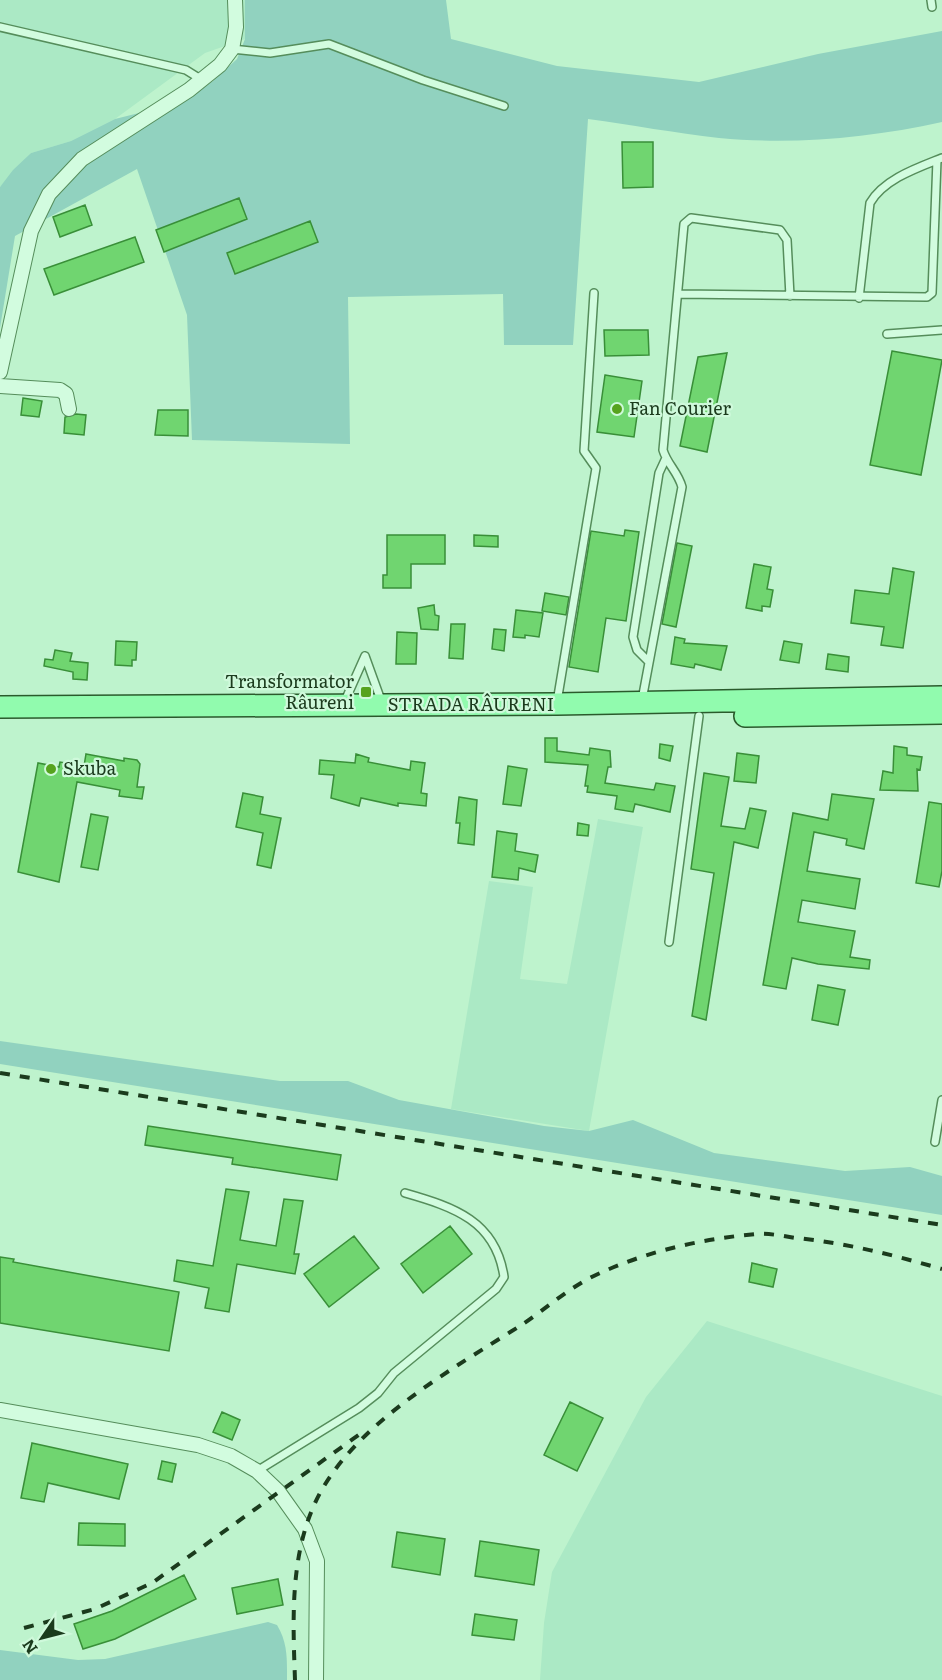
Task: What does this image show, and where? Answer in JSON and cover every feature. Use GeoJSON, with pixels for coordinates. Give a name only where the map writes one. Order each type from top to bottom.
{"type":"FeatureCollection","features":[{"type":"Feature","properties":{"kind":"main road","name":"STRADA RÂURENI"},"geometry":{"type":"LineString","coordinates":[[0,707],[557,704],[942,698]]}},
{"type":"Feature","properties":{"kind":"main road","name":"STRADA RÂURENI"},"geometry":{"type":"LineString","coordinates":[[0,720],[942,713]]}},
{"type":"Feature","properties":{"kind":"street"},"geometry":{"type":"LineString","coordinates":[[0,372],[31,231],[49,194],[82,159],[202,80],[220,64],[232,49],[236,27],[235,0]]}},
{"type":"Feature","properties":{"kind":"street"},"geometry":{"type":"LineString","coordinates":[[0,387],[60,390],[66,394],[69,410]]}},
{"type":"Feature","properties":{"kind":"street"},"geometry":{"type":"LineString","coordinates":[[0,1410],[198,1445],[231,1456],[257,1471],[278,1491],[305,1529],[317,1561],[316,1680]]}},
{"type":"Feature","properties":{"kind":"lane"},"geometry":{"type":"LineString","coordinates":[[0,27],[186,70],[202,80]]}},
{"type":"Feature","properties":{"kind":"lane"},"geometry":{"type":"LineString","coordinates":[[232,49],[270,52],[329,44],[423,80],[504,106]]}},
{"type":"Feature","properties":{"kind":"lane"},"geometry":{"type":"LineString","coordinates":[[679,294],[922,299],[932,293],[940,159],[886,184],[877,191],[870,203],[859,297]]}},
{"type":"Feature","properties":{"kind":"lane"},"geometry":{"type":"LineString","coordinates":[[642,703],[682,487],[679,475],[665,460],[663,450],[684,224],[691,218],[780,230],[788,240],[790,296]]}},
{"type":"Feature","properties":{"kind":"lane"},"geometry":{"type":"LineString","coordinates":[[557,704],[596,468],[585,451],[594,293]]}},
{"type":"Feature","properties":{"kind":"lane"},"geometry":{"type":"LineString","coordinates":[[887,334],[942,330]]}},
{"type":"Feature","properties":{"kind":"lane"},"geometry":{"type":"LineString","coordinates":[[648,661],[637,650],[633,637],[659,472],[665,460]]}},
{"type":"Feature","properties":{"kind":"lane"},"geometry":{"type":"LineString","coordinates":[[343,706],[365,656],[383,705]]}},
{"type":"Feature","properties":{"kind":"lane"},"geometry":{"type":"LineString","coordinates":[[669,942],[699,716]]}},
{"type":"Feature","properties":{"kind":"lane"},"geometry":{"type":"LineString","coordinates":[[935,1142],[942,1100]]}},
{"type":"Feature","properties":{"kind":"lane"},"geometry":{"type":"LineString","coordinates":[[257,1471],[359,1408],[378,1393],[394,1373],[496,1289],[504,1277],[502,1262],[493,1241],[471,1217],[405,1193]]}},
{"type":"Feature","properties":{"kind":"green space"},"geometry":{"type":"Polygon","coordinates":[[[0,0],[245,0],[245,39],[205,53],[115,119],[71,141],[31,153],[0,187],[0,0]]]}},
{"type":"Feature","properties":{"kind":"green space"},"geometry":{"type":"Polygon","coordinates":[[[598,819],[643,827],[589,1131],[451,1109],[489,881],[533,887],[520,979],[567,984],[598,819]]]}},
{"type":"Feature","properties":{"kind":"green space"},"geometry":{"type":"Polygon","coordinates":[[[707,1321],[942,1396],[942,1680],[540,1680],[544,1623],[552,1572],[646,1397],[707,1321]]]}},
{"type":"Feature","properties":{"kind":"shaded area"},"geometry":{"type":"Polygon","coordinates":[[[245,0],[446,0],[451,39],[557,66],[699,82],[818,54],[942,31],[942,122],[859,136],[775,141],[719,138],[588,119],[573,345],[504,345],[503,294],[348,297],[350,444],[192,440],[187,315],[137,169],[15,236],[0,328],[0,187],[13,170],[31,153],[71,141],[115,119],[183,102],[213,81],[237,59],[245,39],[245,0]]]}},
{"type":"Feature","properties":{"kind":"shaded area"},"geometry":{"type":"Polygon","coordinates":[[[0,1041],[280,1081],[348,1081],[399,1100],[544,1126],[589,1131],[633,1120],[714,1153],[845,1171],[910,1167],[942,1176],[942,1215],[0,1064],[0,1041]]]}},
{"type":"Feature","properties":{"kind":"shaded area"},"geometry":{"type":"Polygon","coordinates":[[[268,1622],[277,1625],[283,1638],[287,1680],[0,1680],[0,1650],[78,1660],[105,1659],[268,1622]]]}},
{"type":"Feature","properties":{"kind":"building"},"geometry":{"type":"Polygon","coordinates":[[[622,142],[653,142],[653,187],[623,188],[622,142]]]}},
{"type":"Feature","properties":{"kind":"building"},"geometry":{"type":"Polygon","coordinates":[[[239,198],[247,219],[164,252],[156,230],[239,198]]]}},
{"type":"Feature","properties":{"kind":"building"},"geometry":{"type":"Polygon","coordinates":[[[85,205],[92,225],[60,237],[53,217],[85,205]]]}},
{"type":"Feature","properties":{"kind":"building"},"geometry":{"type":"Polygon","coordinates":[[[310,221],[318,242],[235,274],[227,253],[310,221]]]}},
{"type":"Feature","properties":{"kind":"building"},"geometry":{"type":"Polygon","coordinates":[[[135,237],[144,262],[54,295],[44,269],[135,237]]]}},
{"type":"Feature","properties":{"kind":"building"},"geometry":{"type":"Polygon","coordinates":[[[604,330],[648,330],[649,355],[605,356],[604,330]]]}},
{"type":"Feature","properties":{"kind":"building"},"geometry":{"type":"Polygon","coordinates":[[[892,351],[942,360],[921,475],[870,465],[892,351]]]}},
{"type":"Feature","properties":{"kind":"building"},"geometry":{"type":"Polygon","coordinates":[[[727,353],[707,452],[680,446],[698,357],[727,353]]]}},
{"type":"Feature","properties":{"kind":"building"},"geometry":{"type":"Polygon","coordinates":[[[605,375],[642,381],[634,437],[597,432],[605,375]]]}},
{"type":"Feature","properties":{"kind":"building"},"geometry":{"type":"Polygon","coordinates":[[[23,398],[42,401],[39,417],[21,415],[23,398]]]}},
{"type":"Feature","properties":{"kind":"building"},"geometry":{"type":"Polygon","coordinates":[[[158,410],[188,410],[188,436],[155,435],[158,410]]]}},
{"type":"Feature","properties":{"kind":"building"},"geometry":{"type":"Polygon","coordinates":[[[76,414],[86,415],[84,435],[64,433],[65,417],[76,414]]]}},
{"type":"Feature","properties":{"kind":"building"},"geometry":{"type":"Polygon","coordinates":[[[625,530],[639,532],[626,621],[606,618],[598,672],[569,667],[591,531],[624,536],[625,530]]]}},
{"type":"Feature","properties":{"kind":"building"},"geometry":{"type":"Polygon","coordinates":[[[387,535],[445,535],[445,564],[411,564],[411,588],[383,588],[383,575],[387,575],[387,535]]]}},
{"type":"Feature","properties":{"kind":"building"},"geometry":{"type":"Polygon","coordinates":[[[474,535],[498,536],[498,547],[474,546],[474,535]]]}},
{"type":"Feature","properties":{"kind":"building"},"geometry":{"type":"Polygon","coordinates":[[[677,543],[692,546],[676,627],[662,624],[677,543]]]}},
{"type":"Feature","properties":{"kind":"building"},"geometry":{"type":"Polygon","coordinates":[[[754,564],[771,567],[767,589],[773,590],[770,607],[762,606],[762,611],[746,608],[754,564]]]}},
{"type":"Feature","properties":{"kind":"building"},"geometry":{"type":"Polygon","coordinates":[[[893,568],[914,572],[903,648],[881,645],[884,627],[851,623],[855,590],[889,594],[893,568]]]}},
{"type":"Feature","properties":{"kind":"building"},"geometry":{"type":"Polygon","coordinates":[[[545,593],[569,597],[566,615],[542,611],[545,593]]]}},
{"type":"Feature","properties":{"kind":"building"},"geometry":{"type":"Polygon","coordinates":[[[434,605],[435,615],[439,616],[438,630],[421,629],[418,608],[434,605]]]}},
{"type":"Feature","properties":{"kind":"building"},"geometry":{"type":"Polygon","coordinates":[[[516,610],[543,613],[539,637],[525,635],[525,638],[513,637],[516,610]]]}},
{"type":"Feature","properties":{"kind":"building"},"geometry":{"type":"Polygon","coordinates":[[[451,624],[465,624],[463,659],[449,658],[451,624]]]}},
{"type":"Feature","properties":{"kind":"building"},"geometry":{"type":"Polygon","coordinates":[[[494,629],[506,630],[504,651],[492,649],[494,629]]]}},
{"type":"Feature","properties":{"kind":"building"},"geometry":{"type":"Polygon","coordinates":[[[397,632],[417,633],[416,664],[396,664],[397,632]]]}},
{"type":"Feature","properties":{"kind":"building"},"geometry":{"type":"Polygon","coordinates":[[[675,637],[685,639],[684,643],[727,646],[721,670],[695,664],[694,668],[671,664],[675,637]]]}},
{"type":"Feature","properties":{"kind":"building"},"geometry":{"type":"Polygon","coordinates":[[[116,641],[137,642],[136,660],[132,660],[132,666],[115,665],[116,641]]]}},
{"type":"Feature","properties":{"kind":"building"},"geometry":{"type":"Polygon","coordinates":[[[784,641],[802,644],[799,663],[780,660],[784,641]]]}},
{"type":"Feature","properties":{"kind":"building"},"geometry":{"type":"Polygon","coordinates":[[[55,650],[72,653],[70,661],[88,663],[87,680],[73,679],[73,672],[44,666],[45,659],[53,660],[55,650]]]}},
{"type":"Feature","properties":{"kind":"building"},"geometry":{"type":"Polygon","coordinates":[[[828,654],[849,657],[848,672],[826,669],[828,654]]]}},
{"type":"Feature","properties":{"kind":"building"},"geometry":{"type":"Polygon","coordinates":[[[545,738],[557,738],[557,751],[589,755],[590,748],[610,751],[611,767],[608,767],[605,783],[654,790],[656,783],[675,786],[670,812],[635,804],[633,812],[615,809],[617,796],[587,792],[588,786],[585,786],[588,765],[545,762],[545,738]]]}},
{"type":"Feature","properties":{"kind":"building"},"geometry":{"type":"Polygon","coordinates":[[[660,744],[673,746],[670,761],[659,758],[660,744]]]}},
{"type":"Feature","properties":{"kind":"building"},"geometry":{"type":"Polygon","coordinates":[[[894,746],[907,748],[907,755],[922,757],[920,770],[917,769],[918,791],[880,790],[883,771],[893,773],[894,746]]]}},
{"type":"Feature","properties":{"kind":"building"},"geometry":{"type":"Polygon","coordinates":[[[737,753],[759,756],[756,783],[734,781],[737,753]]]}},
{"type":"Feature","properties":{"kind":"building"},"geometry":{"type":"Polygon","coordinates":[[[86,754],[124,761],[124,758],[137,760],[140,764],[137,787],[144,787],[142,799],[119,796],[120,790],[77,782],[59,882],[18,872],[38,763],[59,767],[60,762],[84,766],[86,754]]]}},
{"type":"Feature","properties":{"kind":"building"},"geometry":{"type":"Polygon","coordinates":[[[356,754],[369,758],[368,762],[410,770],[411,761],[425,763],[421,793],[427,794],[426,806],[398,803],[398,806],[361,798],[359,806],[331,798],[334,775],[319,774],[320,760],[355,763],[356,754]]]}},
{"type":"Feature","properties":{"kind":"building"},"geometry":{"type":"Polygon","coordinates":[[[508,766],[527,769],[521,806],[503,804],[508,766]]]}},
{"type":"Feature","properties":{"kind":"building"},"geometry":{"type":"Polygon","coordinates":[[[704,773],[729,777],[721,826],[745,829],[750,808],[766,811],[758,848],[734,842],[706,1020],[692,1016],[714,873],[691,869],[704,773]]]}},
{"type":"Feature","properties":{"kind":"building"},"geometry":{"type":"Polygon","coordinates":[[[243,793],[263,797],[260,814],[281,818],[271,868],[257,865],[263,833],[236,827],[243,793]]]}},
{"type":"Feature","properties":{"kind":"building"},"geometry":{"type":"Polygon","coordinates":[[[832,794],[874,799],[864,849],[846,845],[847,839],[814,832],[807,871],[860,879],[855,909],[802,900],[798,922],[855,931],[850,957],[870,960],[869,969],[818,964],[792,958],[786,989],[763,985],[793,813],[828,820],[832,794]]]}},
{"type":"Feature","properties":{"kind":"building"},"geometry":{"type":"Polygon","coordinates":[[[459,797],[477,800],[474,845],[458,843],[460,823],[456,823],[459,797]]]}},
{"type":"Feature","properties":{"kind":"building"},"geometry":{"type":"Polygon","coordinates":[[[929,802],[942,804],[942,871],[939,887],[916,883],[929,802]]]}},
{"type":"Feature","properties":{"kind":"building"},"geometry":{"type":"Polygon","coordinates":[[[91,814],[108,817],[98,870],[81,867],[91,814]]]}},
{"type":"Feature","properties":{"kind":"building"},"geometry":{"type":"Polygon","coordinates":[[[578,823],[589,825],[588,836],[577,835],[578,823]]]}},
{"type":"Feature","properties":{"kind":"building"},"geometry":{"type":"Polygon","coordinates":[[[497,831],[517,834],[515,851],[538,855],[535,872],[519,868],[518,880],[492,877],[497,831]]]}},
{"type":"Feature","properties":{"kind":"building"},"geometry":{"type":"Polygon","coordinates":[[[818,985],[845,990],[838,1025],[812,1020],[818,985]]]}},
{"type":"Feature","properties":{"kind":"building"},"geometry":{"type":"Polygon","coordinates":[[[148,1126],[341,1155],[337,1180],[232,1164],[233,1158],[145,1145],[148,1126]]]}},
{"type":"Feature","properties":{"kind":"building"},"geometry":{"type":"Polygon","coordinates":[[[226,1189],[249,1192],[240,1240],[276,1246],[284,1199],[303,1201],[294,1254],[299,1254],[295,1274],[237,1264],[229,1312],[205,1308],[209,1288],[174,1281],[177,1260],[213,1266],[226,1189]]]}},
{"type":"Feature","properties":{"kind":"building"},"geometry":{"type":"Polygon","coordinates":[[[450,1226],[472,1254],[423,1293],[401,1264],[450,1226]]]}},
{"type":"Feature","properties":{"kind":"building"},"geometry":{"type":"Polygon","coordinates":[[[354,1236],[379,1268],[329,1307],[304,1274],[354,1236]]]}},
{"type":"Feature","properties":{"kind":"building"},"geometry":{"type":"Polygon","coordinates":[[[0,1257],[14,1259],[13,1262],[179,1292],[169,1351],[0,1323],[0,1257]]]}},
{"type":"Feature","properties":{"kind":"building"},"geometry":{"type":"Polygon","coordinates":[[[752,1263],[777,1269],[773,1287],[749,1282],[752,1263]]]}},
{"type":"Feature","properties":{"kind":"building"},"geometry":{"type":"Polygon","coordinates":[[[570,1402],[603,1418],[577,1471],[544,1455],[570,1402]]]}},
{"type":"Feature","properties":{"kind":"building"},"geometry":{"type":"Polygon","coordinates":[[[222,1412],[240,1420],[232,1440],[213,1432],[222,1412]]]}},
{"type":"Feature","properties":{"kind":"building"},"geometry":{"type":"Polygon","coordinates":[[[32,1443],[128,1464],[119,1499],[48,1483],[44,1502],[21,1498],[32,1443]]]}},
{"type":"Feature","properties":{"kind":"building"},"geometry":{"type":"Polygon","coordinates":[[[162,1461],[176,1464],[172,1482],[158,1479],[162,1461]]]}},
{"type":"Feature","properties":{"kind":"building"},"geometry":{"type":"Polygon","coordinates":[[[79,1523],[125,1524],[125,1546],[78,1545],[79,1523]]]}},
{"type":"Feature","properties":{"kind":"building"},"geometry":{"type":"Polygon","coordinates":[[[397,1532],[445,1539],[440,1575],[392,1567],[397,1532]]]}},
{"type":"Feature","properties":{"kind":"building"},"geometry":{"type":"Polygon","coordinates":[[[480,1541],[539,1550],[534,1585],[475,1576],[480,1541]]]}},
{"type":"Feature","properties":{"kind":"building"},"geometry":{"type":"Polygon","coordinates":[[[184,1575],[196,1599],[115,1639],[83,1649],[74,1624],[112,1611],[184,1575]]]}},
{"type":"Feature","properties":{"kind":"building"},"geometry":{"type":"Polygon","coordinates":[[[278,1579],[283,1605],[237,1614],[232,1588],[278,1579]]]}},
{"type":"Feature","properties":{"kind":"building"},"geometry":{"type":"Polygon","coordinates":[[[475,1614],[517,1620],[514,1640],[472,1635],[475,1614]]]}},
{"type":"Feature","properties":{"kind":"railway"},"geometry":{"type":"LineString","coordinates":[[0,1073],[942,1225]]}},
{"type":"Feature","properties":{"kind":"railway"},"geometry":{"type":"LineString","coordinates":[[295,1680],[296,1572],[305,1530],[312,1510],[328,1480],[349,1453],[374,1427],[403,1404],[433,1381],[523,1324],[559,1297],[598,1274],[636,1259],[695,1243],[756,1234],[852,1246],[942,1269]]}},
{"type":"Feature","properties":{"kind":"railway"},"geometry":{"type":"LineString","coordinates":[[24,1628],[95,1609],[152,1583],[360,1434]]}},
{"type":"Feature","properties":{"kind":"place","name":"Fan Courier"},"geometry":{"type":"Point","coordinates":[617,409]}},
{"type":"Feature","properties":{"kind":"place","name":"Transformator Râureni"},"geometry":{"type":"Point","coordinates":[366,692]}},
{"type":"Feature","properties":{"kind":"place","name":"Skuba"},"geometry":{"type":"Point","coordinates":[51,769]}}]}
